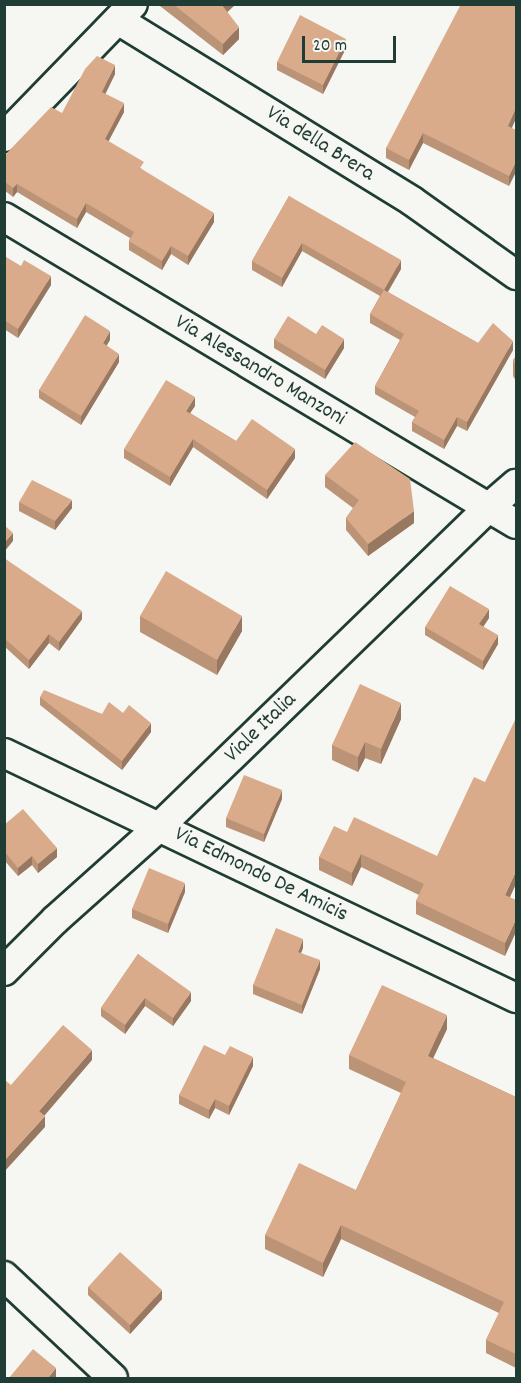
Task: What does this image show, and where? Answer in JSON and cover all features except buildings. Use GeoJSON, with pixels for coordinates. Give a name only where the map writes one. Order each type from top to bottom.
{"type":"FeatureCollection","features":[{"type":"Feature","properties":{"kind":"street"},"geometry":{"type":"LineString","coordinates":[[4,137],[126,12]]}},
{"type":"Feature","properties":{"kind":"street","name":"Via della Brera"},"geometry":{"type":"LineString","coordinates":[[126,12],[412,201],[516,275]]}},
{"type":"Feature","properties":{"kind":"street","name":"Via Alessandro Manzoni"},"geometry":{"type":"LineString","coordinates":[[4,217],[516,524]]}},
{"type":"Feature","properties":{"kind":"street","name":"Viale Italia"},"geometry":{"type":"LineString","coordinates":[[4,971],[55,920],[160,826],[488,508],[516,484]]}},
{"type":"Feature","properties":{"kind":"street","name":"Via Edmondo De Amicis"},"geometry":{"type":"LineString","coordinates":[[4,753],[516,999]]}},
{"type":"Feature","properties":{"kind":"street"},"geometry":{"type":"LineString","coordinates":[[4,1276],[113,1378]]}}]}
